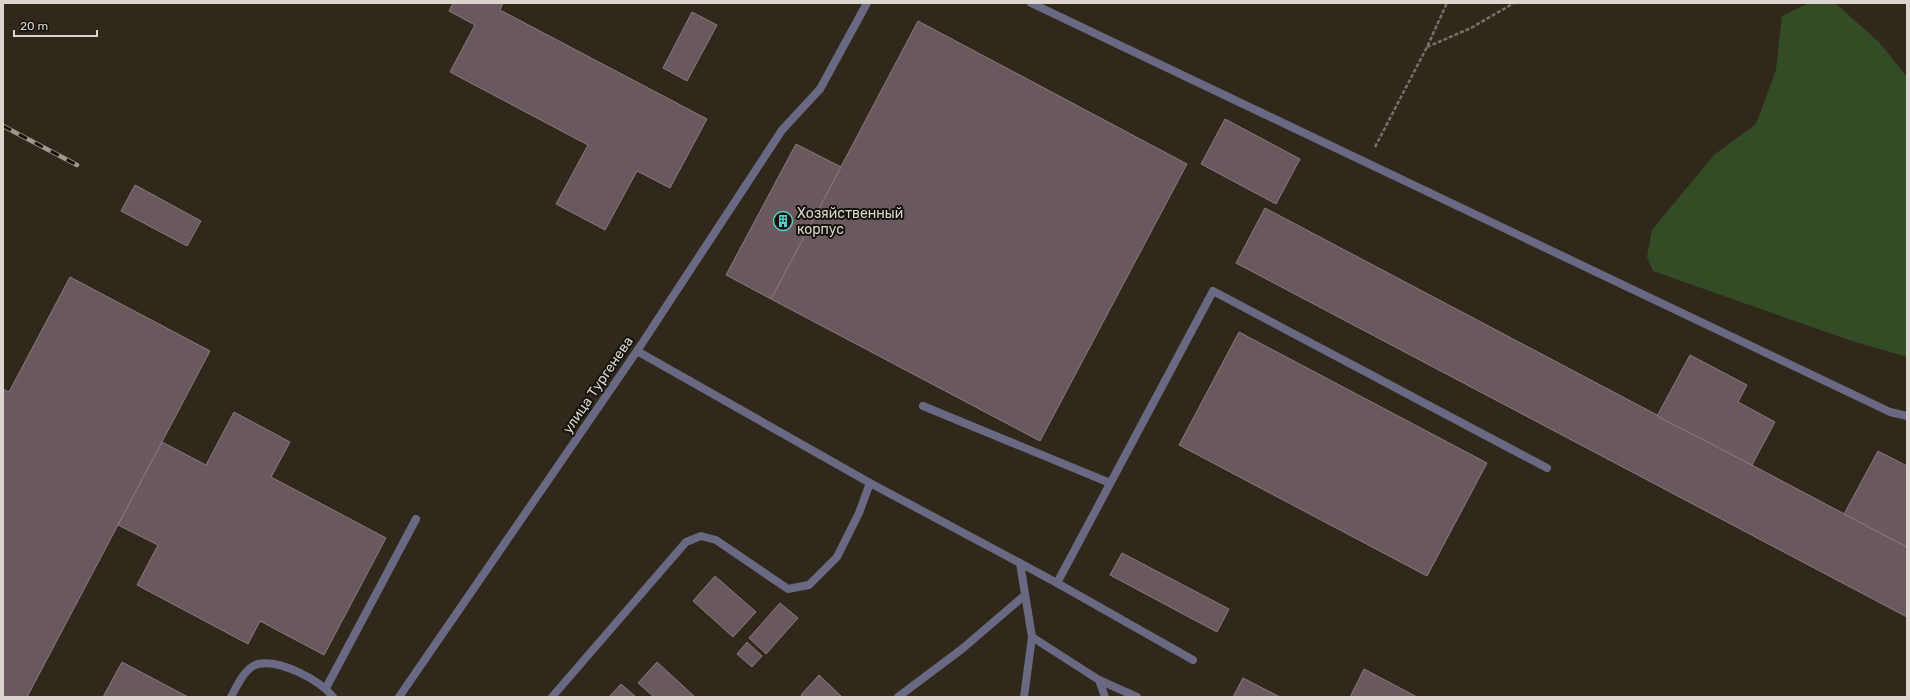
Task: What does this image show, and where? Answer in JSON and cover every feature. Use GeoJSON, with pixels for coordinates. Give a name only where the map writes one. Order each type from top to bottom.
{"type":"FeatureCollection","features":[{"type":"Feature","properties":{"kind":"street","name":"улица Тургенева"},"geometry":{"type":"LineString","coordinates":[[399,697],[637,351],[782,130],[820,89],[867,3]]}},
{"type":"Feature","properties":{"kind":"street"},"geometry":{"type":"LineString","coordinates":[[1031,3],[1366,164],[1890,412],[1907,416]]}},
{"type":"Feature","properties":{"kind":"street"},"geometry":{"type":"LineString","coordinates":[[1057,583],[1212,291],[1547,468]]}},
{"type":"Feature","properties":{"kind":"street"},"geometry":{"type":"LineString","coordinates":[[637,351],[870,484],[1057,583],[1193,660]]}},
{"type":"Feature","properties":{"kind":"street"},"geometry":{"type":"LineString","coordinates":[[923,406],[1110,484]]}},
{"type":"Feature","properties":{"kind":"street"},"geometry":{"type":"LineString","coordinates":[[552,697],[686,542],[701,536],[716,540],[788,589],[809,585],[837,557],[859,513],[870,484]]}},
{"type":"Feature","properties":{"kind":"street"},"geometry":{"type":"LineString","coordinates":[[326,688],[416,519]]}},
{"type":"Feature","properties":{"kind":"street"},"geometry":{"type":"LineString","coordinates":[[1020,563],[1032,637],[1024,697]]}},
{"type":"Feature","properties":{"kind":"street"},"geometry":{"type":"LineString","coordinates":[[898,697],[962,649],[1025,595]]}},
{"type":"Feature","properties":{"kind":"street"},"geometry":{"type":"LineString","coordinates":[[1032,637],[1099,680],[1137,697]]}},
{"type":"Feature","properties":{"kind":"street"},"geometry":{"type":"LineString","coordinates":[[231,697],[242,677],[258,664],[282,664],[326,688],[333,697]]}},
{"type":"Feature","properties":{"kind":"street"},"geometry":{"type":"LineString","coordinates":[[1099,680],[1105,697]]}},
{"type":"Feature","properties":{"kind":"path"},"geometry":{"type":"LineString","coordinates":[[1366,164],[1427,47],[1447,3]]}},
{"type":"Feature","properties":{"kind":"path"},"geometry":{"type":"LineString","coordinates":[[1427,47],[1471,28],[1514,3]]}},
{"type":"Feature","properties":{"kind":"green space"},"geometry":{"type":"Polygon","coordinates":[[[1809,3],[1835,3],[1879,42],[1907,77],[1907,357],[1849,340],[1653,271],[1647,257],[1652,230],[1714,155],[1756,124],[1776,70],[1782,16],[1809,3]]]}},
{"type":"Feature","properties":{"kind":"building"},"geometry":{"type":"Polygon","coordinates":[[[453,3],[503,3],[500,10],[707,119],[670,188],[637,171],[605,230],[556,204],[588,145],[450,72],[475,25],[449,11],[453,3]]]}},
{"type":"Feature","properties":{"kind":"building"},"geometry":{"type":"Polygon","coordinates":[[[692,12],[717,25],[687,81],[663,68],[692,12]]]}},
{"type":"Feature","properties":{"kind":"building"},"geometry":{"type":"Polygon","coordinates":[[[918,21],[1187,164],[1040,441],[771,299],[918,21]]]}},
{"type":"Feature","properties":{"kind":"building"},"geometry":{"type":"Polygon","coordinates":[[[1225,119],[1300,159],[1276,204],[1201,164],[1225,119]]]}},
{"type":"Feature","properties":{"kind":"building","name":"Хозяйственный корпус"},"geometry":{"type":"Polygon","coordinates":[[[796,144],[841,167],[771,299],[726,275],[796,144]]]}},
{"type":"Feature","properties":{"kind":"building"},"geometry":{"type":"Polygon","coordinates":[[[135,185],[201,221],[187,246],[121,211],[135,185]]]}},
{"type":"Feature","properties":{"kind":"building"},"geometry":{"type":"Polygon","coordinates":[[[1265,208],[1907,547],[1907,617],[1236,263],[1265,208]]]}},
{"type":"Feature","properties":{"kind":"building"},"geometry":{"type":"Polygon","coordinates":[[[70,277],[210,351],[27,697],[3,697],[3,389],[9,392],[70,277]]]}},
{"type":"Feature","properties":{"kind":"building"},"geometry":{"type":"Polygon","coordinates":[[[1239,332],[1487,463],[1427,576],[1179,445],[1239,332]]]}},
{"type":"Feature","properties":{"kind":"building"},"geometry":{"type":"Polygon","coordinates":[[[1690,355],[1747,385],[1738,402],[1775,422],[1752,465],[1657,416],[1690,355]]]}},
{"type":"Feature","properties":{"kind":"building"},"geometry":{"type":"Polygon","coordinates":[[[234,412],[290,442],[271,477],[386,538],[324,655],[260,621],[248,644],[137,585],[158,545],[118,525],[162,442],[206,465],[234,412]]]}},
{"type":"Feature","properties":{"kind":"building"},"geometry":{"type":"Polygon","coordinates":[[[1878,451],[1907,466],[1907,547],[1844,514],[1878,451]]]}},
{"type":"Feature","properties":{"kind":"building"},"geometry":{"type":"Polygon","coordinates":[[[1122,553],[1229,609],[1217,632],[1110,575],[1122,553]]]}},
{"type":"Feature","properties":{"kind":"building"},"geometry":{"type":"Polygon","coordinates":[[[715,576],[756,612],[733,637],[693,601],[715,576]]]}},
{"type":"Feature","properties":{"kind":"building"},"geometry":{"type":"Polygon","coordinates":[[[780,603],[798,618],[766,654],[749,638],[780,603]]]}},
{"type":"Feature","properties":{"kind":"building"},"geometry":{"type":"Polygon","coordinates":[[[747,642],[762,656],[752,667],[737,654],[747,642]]]}},
{"type":"Feature","properties":{"kind":"building"},"geometry":{"type":"Polygon","coordinates":[[[122,662],[188,697],[103,697],[122,662]]]}},
{"type":"Feature","properties":{"kind":"building"},"geometry":{"type":"Polygon","coordinates":[[[657,662],[695,697],[654,697],[638,683],[657,662]]]}},
{"type":"Feature","properties":{"kind":"building"},"geometry":{"type":"Polygon","coordinates":[[[1364,669],[1417,697],[1350,697],[1364,669]]]}},
{"type":"Feature","properties":{"kind":"building"},"geometry":{"type":"Polygon","coordinates":[[[819,675],[842,697],[804,697],[801,695],[819,675]]]}},
{"type":"Feature","properties":{"kind":"building"},"geometry":{"type":"Polygon","coordinates":[[[1243,678],[1280,697],[1233,697],[1243,678]]]}},
{"type":"Feature","properties":{"kind":"building"},"geometry":{"type":"Polygon","coordinates":[[[621,684],[636,697],[609,697],[621,684]]]}},
{"type":"Feature","properties":{"kind":"railway"},"geometry":{"type":"LineString","coordinates":[[3,126],[77,165]]}},
{"type":"Feature","properties":{"kind":"place","name":"Хозяйственный корпус"},"geometry":{"type":"Point","coordinates":[783,221]}}]}
